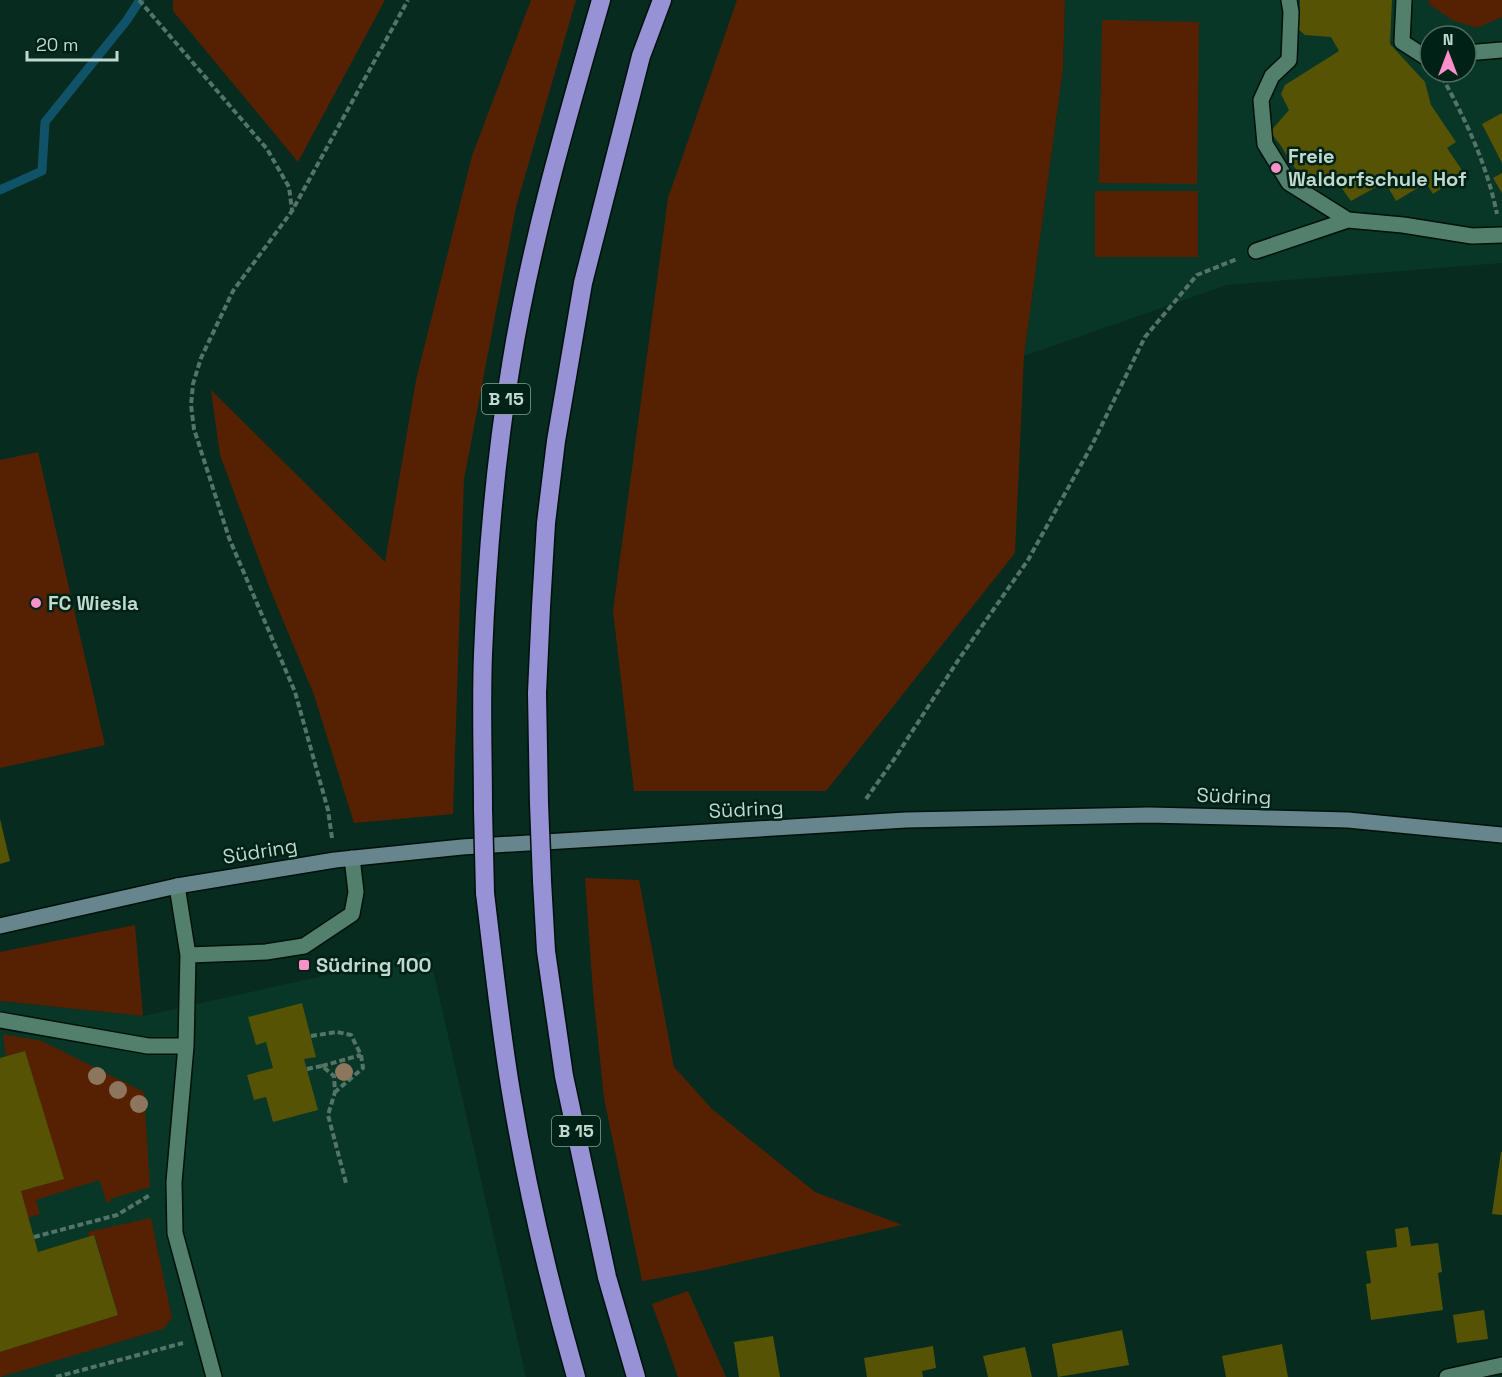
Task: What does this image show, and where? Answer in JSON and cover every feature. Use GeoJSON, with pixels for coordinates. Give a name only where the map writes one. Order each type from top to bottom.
{"type":"FeatureCollection","features":[{"type":"Feature","properties":{"kind":"highway","name":"B 15"},"geometry":{"type":"LineString","coordinates":[[576,1377],[535,1223],[510,1092],[485,893],[483,656],[489,548],[499,449],[511,364],[536,235],[601,0]]}},
{"type":"Feature","properties":{"kind":"highway","name":"B 15"},"geometry":{"type":"LineString","coordinates":[[636,1377],[607,1277],[564,1076],[546,951],[539,803],[537,693],[546,524],[556,441],[583,283],[641,56],[662,0]]}},
{"type":"Feature","properties":{"kind":"street"},"geometry":{"type":"LineString","coordinates":[[1289,0],[1291,12],[1289,60],[1272,76],[1261,100],[1265,144],[1289,183],[1348,220]]}},
{"type":"Feature","properties":{"kind":"street"},"geometry":{"type":"LineString","coordinates":[[1404,0],[1402,42],[1418,52]]}},
{"type":"Feature","properties":{"kind":"street"},"geometry":{"type":"LineString","coordinates":[[1478,52],[1502,50]]}},
{"type":"Feature","properties":{"kind":"street"},"geometry":{"type":"LineString","coordinates":[[1256,251],[1348,220],[1403,225],[1472,236],[1501,235]]}},
{"type":"Feature","properties":{"kind":"street","name":"Südring"},"geometry":{"type":"LineString","coordinates":[[0,926],[177,886],[352,858],[462,848],[906,820],[1149,815],[1348,820],[1502,835]]}},
{"type":"Feature","properties":{"kind":"street"},"geometry":{"type":"LineString","coordinates":[[188,955],[266,952],[304,946],[352,914],[356,892],[352,858]]}},
{"type":"Feature","properties":{"kind":"street"},"geometry":{"type":"LineString","coordinates":[[177,886],[188,955],[186,1046],[174,1182],[175,1233],[214,1377]]}},
{"type":"Feature","properties":{"kind":"street"},"geometry":{"type":"LineString","coordinates":[[0,1020],[148,1046],[186,1046]]}},
{"type":"Feature","properties":{"kind":"street"},"geometry":{"type":"LineString","coordinates":[[1447,1377],[1502,1365]]}},
{"type":"Feature","properties":{"kind":"path"},"geometry":{"type":"LineString","coordinates":[[139,0],[267,149],[289,187],[292,210]]}},
{"type":"Feature","properties":{"kind":"path"},"geometry":{"type":"LineString","coordinates":[[335,860],[328,810],[295,692],[229,537],[194,429],[191,405],[193,384],[201,358],[233,291],[292,210],[408,0]]}},
{"type":"Feature","properties":{"kind":"path"},"geometry":{"type":"LineString","coordinates":[[1446,84],[1459,108],[1483,163],[1501,235]]}},
{"type":"Feature","properties":{"kind":"path"},"geometry":{"type":"LineString","coordinates":[[848,824],[1028,560],[1092,445],[1145,337],[1197,275],[1256,251]]}},
{"type":"Feature","properties":{"kind":"path"},"geometry":{"type":"LineString","coordinates":[[311,1036],[337,1032],[351,1035],[361,1055],[363,1068],[335,1092]]}},
{"type":"Feature","properties":{"kind":"path"},"geometry":{"type":"LineString","coordinates":[[307,1069],[361,1055]]}},
{"type":"Feature","properties":{"kind":"path"},"geometry":{"type":"LineString","coordinates":[[322,1066],[334,1076],[335,1092],[328,1115],[346,1184]]}},
{"type":"Feature","properties":{"kind":"path"},"geometry":{"type":"LineString","coordinates":[[34,1237],[117,1215],[150,1196]]}},
{"type":"Feature","properties":{"kind":"path"},"geometry":{"type":"LineString","coordinates":[[56,1377],[203,1337]]}},
{"type":"Feature","properties":{"kind":"shaded area"},"geometry":{"type":"Polygon","coordinates":[[[173,0],[385,0],[298,162],[173,11],[173,0]]]}},
{"type":"Feature","properties":{"kind":"shaded area"},"geometry":{"type":"Polygon","coordinates":[[[531,0],[576,0],[516,207],[464,479],[453,814],[354,823],[314,695],[268,584],[220,455],[211,390],[385,562],[416,380],[472,156],[531,0]]]}},
{"type":"Feature","properties":{"kind":"shaded area"},"geometry":{"type":"Polygon","coordinates":[[[737,0],[1065,0],[1063,69],[1024,356],[1015,553],[826,791],[634,791],[613,611],[668,198],[737,0]]]}},
{"type":"Feature","properties":{"kind":"shaded area","name":"Freie Waldorfschule Hof"},"geometry":{"type":"Polygon","coordinates":[[[1065,0],[1502,0],[1502,263],[1227,285],[1024,356],[1063,69],[1065,0]]]}},
{"type":"Feature","properties":{"kind":"shaded area"},"geometry":{"type":"Polygon","coordinates":[[[1428,0],[1502,0],[1502,17],[1478,28],[1478,24],[1464,24],[1452,20],[1429,4],[1428,0]]]}},
{"type":"Feature","properties":{"kind":"shaded area"},"geometry":{"type":"Polygon","coordinates":[[[1102,20],[1199,22],[1197,184],[1099,183],[1102,20]]]}},
{"type":"Feature","properties":{"kind":"shaded area"},"geometry":{"type":"Polygon","coordinates":[[[1095,191],[1198,191],[1198,257],[1095,257],[1095,191]]]}},
{"type":"Feature","properties":{"kind":"shaded area","name":"FC Wiesla"},"geometry":{"type":"Polygon","coordinates":[[[38,452],[105,745],[0,768],[0,460],[38,452]]]}},
{"type":"Feature","properties":{"kind":"shaded area"},"geometry":{"type":"Polygon","coordinates":[[[585,878],[639,880],[674,1067],[712,1109],[815,1192],[902,1225],[705,1270],[642,1281],[604,1098],[593,992],[585,878]]]}},
{"type":"Feature","properties":{"kind":"shaded area"},"geometry":{"type":"Polygon","coordinates":[[[135,925],[143,1016],[0,1001],[0,952],[135,925]]]}},
{"type":"Feature","properties":{"kind":"shaded area"},"geometry":{"type":"Polygon","coordinates":[[[429,952],[526,1377],[0,1377],[0,1001],[143,1016],[429,952]]]}},
{"type":"Feature","properties":{"kind":"shaded area"},"geometry":{"type":"Polygon","coordinates":[[[3,1034],[42,1041],[144,1092],[150,1187],[110,1199],[111,1202],[107,1203],[99,1180],[36,1200],[40,1214],[28,1218],[21,1191],[63,1179],[25,1051],[6,1056],[3,1034]]]}},
{"type":"Feature","properties":{"kind":"shaded area"},"geometry":{"type":"Polygon","coordinates":[[[151,1218],[172,1318],[163,1329],[0,1377],[0,1352],[118,1315],[95,1236],[89,1237],[88,1232],[151,1218]]]}},
{"type":"Feature","properties":{"kind":"shaded area"},"geometry":{"type":"Polygon","coordinates":[[[688,1291],[726,1377],[678,1377],[652,1304],[688,1291]]]}},
{"type":"Feature","properties":{"kind":"building"},"geometry":{"type":"Polygon","coordinates":[[[1300,0],[1392,0],[1390,44],[1418,74],[1418,84],[1426,84],[1431,105],[1456,142],[1447,148],[1464,173],[1433,194],[1426,183],[1396,201],[1385,182],[1351,201],[1338,183],[1308,192],[1304,182],[1270,132],[1289,110],[1281,94],[1285,85],[1339,51],[1331,37],[1305,35],[1299,30],[1300,0]]]}},
{"type":"Feature","properties":{"kind":"building"},"geometry":{"type":"Polygon","coordinates":[[[1502,113],[1502,163],[1482,124],[1502,113]]]}},
{"type":"Feature","properties":{"kind":"building"},"geometry":{"type":"Polygon","coordinates":[[[1502,173],[1502,193],[1493,178],[1502,173]]]}},
{"type":"Feature","properties":{"kind":"building"},"geometry":{"type":"Polygon","coordinates":[[[0,819],[10,861],[0,864],[0,819]]]}},
{"type":"Feature","properties":{"kind":"building"},"geometry":{"type":"Polygon","coordinates":[[[302,1003],[316,1057],[304,1059],[318,1110],[273,1122],[266,1097],[254,1100],[247,1075],[273,1068],[266,1042],[256,1045],[248,1017],[302,1003]]]}},
{"type":"Feature","properties":{"kind":"building"},"geometry":{"type":"Polygon","coordinates":[[[25,1051],[64,1179],[21,1191],[38,1252],[94,1235],[118,1315],[0,1352],[0,1058],[25,1051]]]}},
{"type":"Feature","properties":{"kind":"building"},"geometry":{"type":"Polygon","coordinates":[[[1502,1152],[1502,1215],[1492,1214],[1502,1152]]]}},
{"type":"Feature","properties":{"kind":"building"},"geometry":{"type":"Polygon","coordinates":[[[1408,1227],[1411,1246],[1438,1243],[1442,1272],[1438,1273],[1443,1310],[1371,1320],[1366,1284],[1371,1283],[1366,1251],[1397,1247],[1395,1229],[1408,1227]]]}},
{"type":"Feature","properties":{"kind":"building"},"geometry":{"type":"Polygon","coordinates":[[[1484,1310],[1488,1339],[1457,1343],[1453,1315],[1484,1310]]]}},
{"type":"Feature","properties":{"kind":"building"},"geometry":{"type":"Polygon","coordinates":[[[1122,1330],[1129,1365],[1058,1377],[1052,1344],[1122,1330]]]}},
{"type":"Feature","properties":{"kind":"building"},"geometry":{"type":"Polygon","coordinates":[[[773,1336],[780,1377],[739,1377],[734,1342],[773,1336]]]}},
{"type":"Feature","properties":{"kind":"building"},"geometry":{"type":"Polygon","coordinates":[[[1282,1344],[1288,1377],[1226,1377],[1222,1356],[1282,1344]]]}},
{"type":"Feature","properties":{"kind":"building"},"geometry":{"type":"Polygon","coordinates":[[[933,1346],[936,1368],[922,1371],[923,1377],[867,1377],[864,1358],[933,1346]]]}},
{"type":"Feature","properties":{"kind":"building"},"geometry":{"type":"Polygon","coordinates":[[[1025,1347],[1032,1377],[988,1377],[983,1356],[1025,1347]]]}},
{"type":"Feature","properties":{"kind":"waterway"},"geometry":{"type":"LineString","coordinates":[[0,190],[42,171],[45,122],[127,20],[140,0]]}},
{"type":"Feature","properties":{"kind":"place","name":"Freie Waldorfschule Hof"},"geometry":{"type":"Point","coordinates":[1276,168]}},
{"type":"Feature","properties":{"kind":"place","name":"FC Wiesla"},"geometry":{"type":"Point","coordinates":[36,603]}},
{"type":"Feature","properties":{"kind":"place","name":"Südring 100"},"geometry":{"type":"Point","coordinates":[304,965]}}]}
